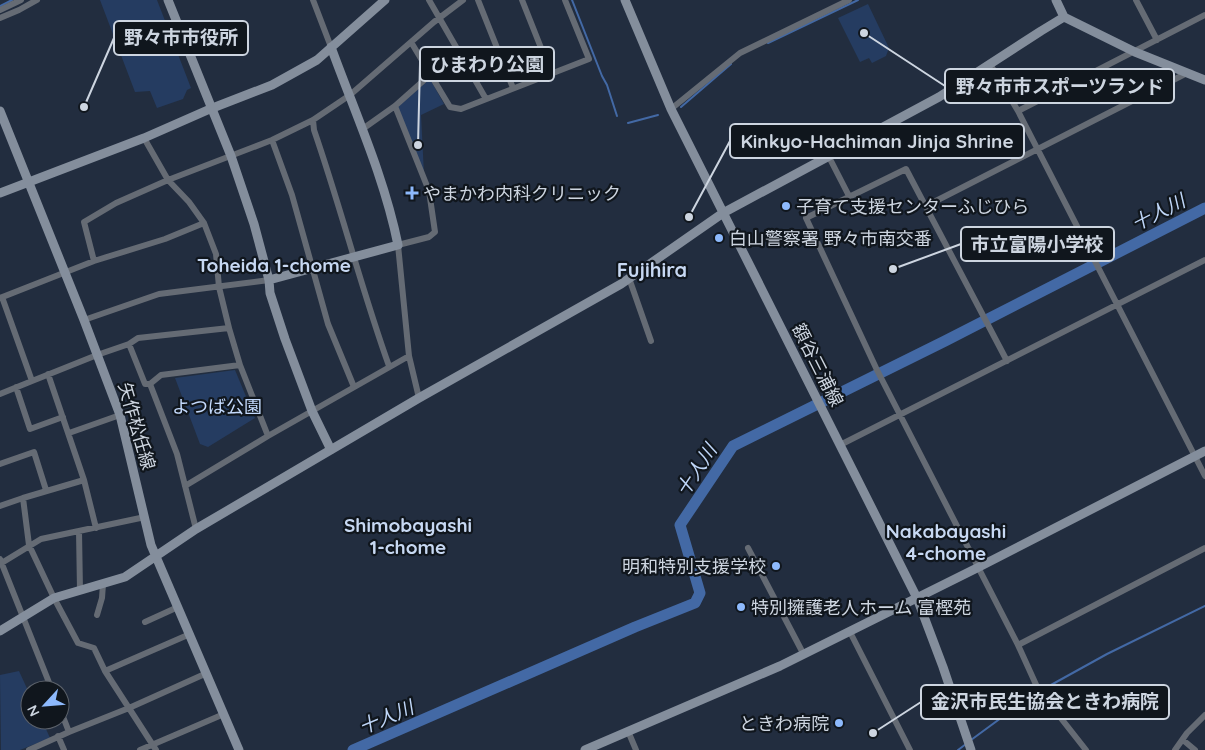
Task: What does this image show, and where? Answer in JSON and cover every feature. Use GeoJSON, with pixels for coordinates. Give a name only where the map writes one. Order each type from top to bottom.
{"type":"FeatureCollection","features":[{"type":"Feature","properties":{"kind":"street"},"geometry":{"type":"LineString","coordinates":[[0,10],[21,0]]}},
{"type":"Feature","properties":{"kind":"street"},"geometry":{"type":"LineString","coordinates":[[0,18],[37,0]]}},
{"type":"Feature","properties":{"kind":"street"},"geometry":{"type":"LineString","coordinates":[[168,0],[230,156],[254,224],[269,280],[270,294],[285,339],[312,410],[331,450]]}},
{"type":"Feature","properties":{"kind":"street"},"geometry":{"type":"LineString","coordinates":[[312,0],[364,128],[392,214],[398,245],[409,356],[419,398]]}},
{"type":"Feature","properties":{"kind":"street"},"geometry":{"type":"LineString","coordinates":[[0,193],[144,138],[210,109],[272,85],[317,60],[385,0]]}},
{"type":"Feature","properties":{"kind":"street"},"geometry":{"type":"LineString","coordinates":[[429,0],[486,99]]}},
{"type":"Feature","properties":{"kind":"street"},"geometry":{"type":"LineString","coordinates":[[94,261],[84,222],[116,203],[168,180],[272,140],[313,120],[350,95],[463,0]]}},
{"type":"Feature","properties":{"kind":"street"},"geometry":{"type":"LineString","coordinates":[[478,0],[513,88]]}},
{"type":"Feature","properties":{"kind":"street"},"geometry":{"type":"LineString","coordinates":[[522,0],[551,73]]}},
{"type":"Feature","properties":{"kind":"street"},"geometry":{"type":"LineString","coordinates":[[411,42],[450,107],[461,109],[589,59],[565,0]]}},
{"type":"Feature","properties":{"kind":"street","name":"額谷三浦線"},"geometry":{"type":"LineString","coordinates":[[625,0],[670,109],[917,598],[971,748]]}},
{"type":"Feature","properties":{"kind":"street"},"geometry":{"type":"LineString","coordinates":[[670,109],[740,52],[850,0]]}},
{"type":"Feature","properties":{"kind":"street"},"geometry":{"type":"LineString","coordinates":[[1056,0],[1064,18],[1135,52],[1205,80]]}},
{"type":"Feature","properties":{"kind":"street"},"geometry":{"type":"LineString","coordinates":[[1136,0],[1157,40]]}},
{"type":"Feature","properties":{"kind":"street"},"geometry":{"type":"LineString","coordinates":[[1018,111],[1205,15]]}},
{"type":"Feature","properties":{"kind":"street"},"geometry":{"type":"LineString","coordinates":[[0,631],[54,598],[125,577],[196,529],[629,278],[723,213],[939,97],[1064,18]]}},
{"type":"Feature","properties":{"kind":"street"},"geometry":{"type":"LineString","coordinates":[[990,64],[1018,111],[1205,476]]}},
{"type":"Feature","properties":{"kind":"street"},"geometry":{"type":"LineString","coordinates":[[926,206],[1187,73]]}},
{"type":"Feature","properties":{"kind":"street"},"geometry":{"type":"LineString","coordinates":[[364,128],[395,106],[431,74]]}},
{"type":"Feature","properties":{"kind":"street"},"geometry":{"type":"LineString","coordinates":[[84,320],[159,294],[269,280],[429,237],[435,232],[429,191],[395,106]]}},
{"type":"Feature","properties":{"kind":"street","name":"矢作松任線"},"geometry":{"type":"LineString","coordinates":[[1,116],[84,320],[120,415],[151,545],[239,750]]}},
{"type":"Feature","properties":{"kind":"street"},"geometry":{"type":"LineString","coordinates":[[313,120],[314,130],[336,194],[370,312],[389,366]]}},
{"type":"Feature","properties":{"kind":"street"},"geometry":{"type":"LineString","coordinates":[[144,138],[168,180],[189,202],[204,223],[216,254],[218,287],[240,365],[268,436]]}},
{"type":"Feature","properties":{"kind":"street"},"geometry":{"type":"LineString","coordinates":[[272,140],[292,194],[328,324],[354,387]]}},
{"type":"Feature","properties":{"kind":"street"},"geometry":{"type":"LineString","coordinates":[[829,156],[849,196]]}},
{"type":"Feature","properties":{"kind":"street"},"geometry":{"type":"LineString","coordinates":[[1007,360],[906,168],[806,218],[877,370],[1040,691],[1086,750]]}},
{"type":"Feature","properties":{"kind":"street"},"geometry":{"type":"LineString","coordinates":[[32,381],[1,298],[94,261],[166,239],[204,223]]}},
{"type":"Feature","properties":{"kind":"street"},"geometry":{"type":"LineString","coordinates":[[840,445],[1205,260]]}},
{"type":"Feature","properties":{"kind":"street"},"geometry":{"type":"LineString","coordinates":[[629,278],[651,341]]}},
{"type":"Feature","properties":{"kind":"street"},"geometry":{"type":"LineString","coordinates":[[0,394],[129,344],[138,338],[229,328]]}},
{"type":"Feature","properties":{"kind":"street"},"geometry":{"type":"LineString","coordinates":[[129,344],[145,384],[150,384],[161,375],[240,365]]}},
{"type":"Feature","properties":{"kind":"street"},"geometry":{"type":"LineString","coordinates":[[185,486],[312,410],[409,356]]}},
{"type":"Feature","properties":{"kind":"street"},"geometry":{"type":"LineString","coordinates":[[48,374],[84,480],[96,528]]}},
{"type":"Feature","properties":{"kind":"street"},"geometry":{"type":"LineString","coordinates":[[150,384],[177,454],[196,529]]}},
{"type":"Feature","properties":{"kind":"street"},"geometry":{"type":"LineString","coordinates":[[16,388],[30,429],[64,417]]}},
{"type":"Feature","properties":{"kind":"street"},"geometry":{"type":"LineString","coordinates":[[69,433],[120,415]]}},
{"type":"Feature","properties":{"kind":"street"},"geometry":{"type":"LineString","coordinates":[[585,750],[850,632],[1205,451]]}},
{"type":"Feature","properties":{"kind":"street"},"geometry":{"type":"LineString","coordinates":[[0,464],[34,452],[46,490]]}},
{"type":"Feature","properties":{"kind":"street"},"geometry":{"type":"LineString","coordinates":[[0,506],[46,490],[84,480]]}},
{"type":"Feature","properties":{"kind":"street"},"geometry":{"type":"LineString","coordinates":[[23,498],[29,545],[54,598],[78,642],[94,648],[105,671],[155,748]]}},
{"type":"Feature","properties":{"kind":"street"},"geometry":{"type":"LineString","coordinates":[[48,680],[1,562],[41,538],[145,517]]}},
{"type":"Feature","properties":{"kind":"street"},"geometry":{"type":"LineString","coordinates":[[79,530],[80,591]]}},
{"type":"Feature","properties":{"kind":"street"},"geometry":{"type":"LineString","coordinates":[[748,548],[804,654]]}},
{"type":"Feature","properties":{"kind":"street"},"geometry":{"type":"LineString","coordinates":[[1018,645],[1205,548]]}},
{"type":"Feature","properties":{"kind":"street"},"geometry":{"type":"LineString","coordinates":[[97,615],[104,584]]}},
{"type":"Feature","properties":{"kind":"street"},"geometry":{"type":"LineString","coordinates":[[145,622],[178,607]]}},
{"type":"Feature","properties":{"kind":"street"},"geometry":{"type":"LineString","coordinates":[[850,632],[910,750]]}},
{"type":"Feature","properties":{"kind":"street"},"geometry":{"type":"LineString","coordinates":[[105,671],[190,634]]}},
{"type":"Feature","properties":{"kind":"street"},"geometry":{"type":"LineString","coordinates":[[29,750],[207,673]]}},
{"type":"Feature","properties":{"kind":"street"},"geometry":{"type":"LineString","coordinates":[[140,750],[155,748],[224,714]]}},
{"type":"Feature","properties":{"kind":"street"},"geometry":{"type":"LineString","coordinates":[[1176,750],[1182,740],[1205,715]]}},
{"type":"Feature","properties":{"kind":"street"},"geometry":{"type":"LineString","coordinates":[[628,731],[636,750]]}},
{"type":"Feature","properties":{"kind":"street"},"geometry":{"type":"LineString","coordinates":[[58,736],[64,750]]}},
{"type":"Feature","properties":{"kind":"street"},"geometry":{"type":"LineString","coordinates":[[1182,740],[1195,750]]}},
{"type":"Feature","properties":{"kind":"green space"},"geometry":{"type":"Polygon","coordinates":[[[100,0],[157,0],[191,88],[187,90],[183,99],[157,108],[150,91],[135,92],[100,0]]]}},
{"type":"Feature","properties":{"kind":"green space"},"geometry":{"type":"Polygon","coordinates":[[[868,4],[889,48],[886,56],[872,63],[869,58],[860,62],[838,18],[868,4]]]}},
{"type":"Feature","properties":{"kind":"green space"},"geometry":{"type":"Polygon","coordinates":[[[430,79],[444,104],[421,115],[424,174],[398,107],[430,79]]]}},
{"type":"Feature","properties":{"kind":"green space","name":"よつば公園"},"geometry":{"type":"Polygon","coordinates":[[[235,370],[255,418],[208,447],[200,444],[175,378],[235,370]]]}},
{"type":"Feature","properties":{"kind":"green space"},"geometry":{"type":"Polygon","coordinates":[[[19,671],[23,680],[20,680],[20,730],[46,730],[50,738],[20,750],[1,750],[0,675],[19,671]]]}},
{"type":"Feature","properties":{"kind":"waterway"},"geometry":{"type":"LineString","coordinates":[[0,6],[12,0]]}},
{"type":"Feature","properties":{"kind":"waterway"},"geometry":{"type":"LineString","coordinates":[[572,0],[607,85],[617,116]]}},
{"type":"Feature","properties":{"kind":"waterway"},"geometry":{"type":"LineString","coordinates":[[768,43],[858,0]]}},
{"type":"Feature","properties":{"kind":"waterway"},"geometry":{"type":"LineString","coordinates":[[681,107],[731,64]]}},
{"type":"Feature","properties":{"kind":"waterway"},"geometry":{"type":"LineString","coordinates":[[628,123],[658,115]]}},
{"type":"Feature","properties":{"kind":"waterway","name":"十人川"},"geometry":{"type":"LineString","coordinates":[[353,750],[635,627],[695,603],[700,593],[680,525],[733,446],[945,341],[1205,208]]}},
{"type":"Feature","properties":{"kind":"waterway"},"geometry":{"type":"LineString","coordinates":[[971,740],[1031,696],[1107,654],[1205,606]]}},
{"type":"Feature","properties":{"kind":"waterway"},"geometry":{"type":"LineString","coordinates":[[958,750],[966,744]]}},
{"type":"Feature","properties":{"kind":"place","name":"野々市市スポーツランド"},"geometry":{"type":"Point","coordinates":[864,33]}},
{"type":"Feature","properties":{"kind":"place","name":"野々市市役所"},"geometry":{"type":"Point","coordinates":[84,107]}},
{"type":"Feature","properties":{"kind":"place","name":"ひまわり公園"},"geometry":{"type":"Point","coordinates":[418,145]}},
{"type":"Feature","properties":{"kind":"place","name":"やまかわ内科クリニック"},"geometry":{"type":"Point","coordinates":[412,193]}},
{"type":"Feature","properties":{"kind":"place","name":"子育て支援センターふじひら"},"geometry":{"type":"Point","coordinates":[786,206]}},
{"type":"Feature","properties":{"kind":"place","name":"Kinkyo-Hachiman Jinja Shrine"},"geometry":{"type":"Point","coordinates":[689,217]}},
{"type":"Feature","properties":{"kind":"place","name":"白山警察署 野々市南交番"},"geometry":{"type":"Point","coordinates":[719,238]}},
{"type":"Feature","properties":{"kind":"place","name":"市立富陽小学校"},"geometry":{"type":"Point","coordinates":[893,269]}},
{"type":"Feature","properties":{"kind":"place","name":"明和特別支援学校"},"geometry":{"type":"Point","coordinates":[776,566]}},
{"type":"Feature","properties":{"kind":"place","name":"特別擁護老人ホーム 富樫苑"},"geometry":{"type":"Point","coordinates":[741,607]}},
{"type":"Feature","properties":{"kind":"place","name":"ときわ病院"},"geometry":{"type":"Point","coordinates":[839,723]}},
{"type":"Feature","properties":{"kind":"place","name":"金沢市民生協会ときわ病院"},"geometry":{"type":"Point","coordinates":[873,733]}},
{"type":"Feature","properties":{"kind":"district","name":"Toheida 1-chome"},"geometry":{"type":"Point","coordinates":[274,265]}},
{"type":"Feature","properties":{"kind":"district","name":"Fujihira"},"geometry":{"type":"Point","coordinates":[652,269]}},
{"type":"Feature","properties":{"kind":"district","name":"Shimobayashi 1-chome"},"geometry":{"type":"Point","coordinates":[408,536]}},
{"type":"Feature","properties":{"kind":"district","name":"Nakabayashi 4-chome"},"geometry":{"type":"Point","coordinates":[946,542]}}]}
